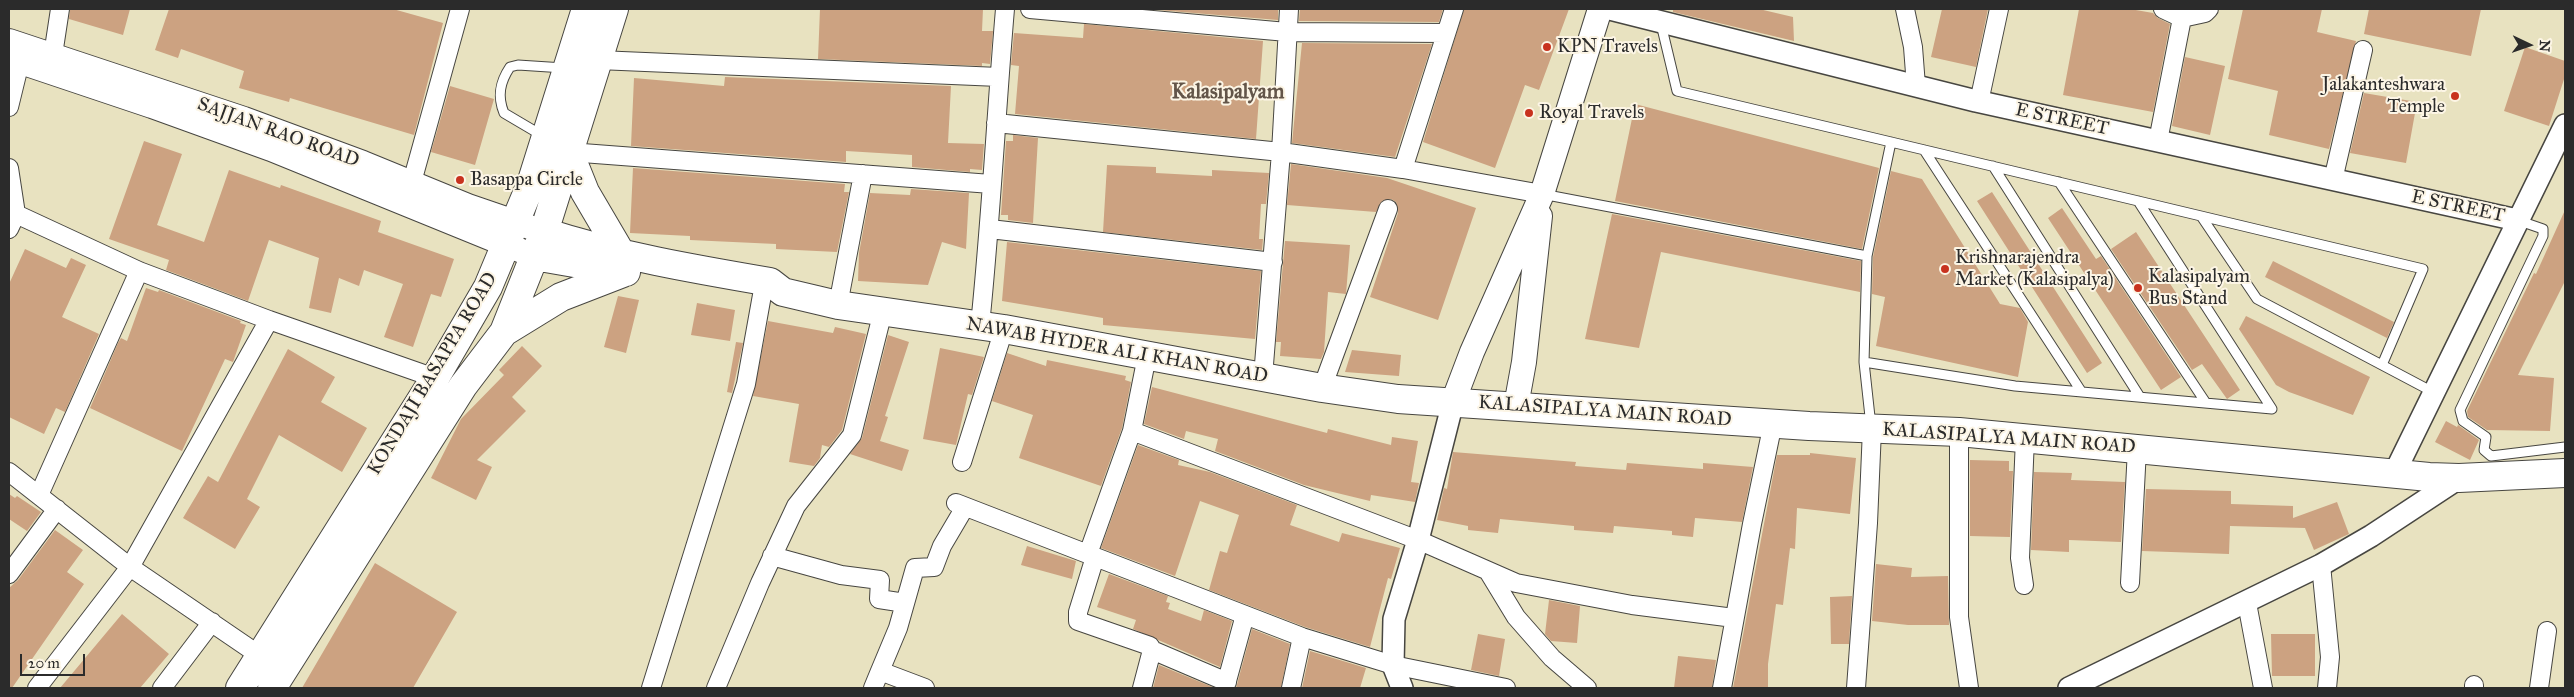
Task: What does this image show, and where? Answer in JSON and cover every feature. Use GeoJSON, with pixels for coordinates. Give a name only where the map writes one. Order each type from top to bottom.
{"type":"FeatureCollection","features":[{"type":"Feature","properties":{"kind":"main road","name":"KONDAJI BASAPPA ROAD"},"geometry":{"type":"LineString","coordinates":[[240,688],[435,378],[488,287],[510,234],[545,137],[586,9]]}},
{"type":"Feature","properties":{"kind":"main road","name":"KONDAJI BASAPPA ROAD"},"geometry":{"type":"LineString","coordinates":[[272,688],[463,386],[504,332],[539,244],[614,9]]}},
{"type":"Feature","properties":{"kind":"main road"},"geometry":{"type":"LineString","coordinates":[[1452,402],[1542,194],[1600,9]]}},
{"type":"Feature","properties":{"kind":"main road","name":"SAJJAN RAO ROAD"},"geometry":{"type":"LineString","coordinates":[[9,41],[244,119],[412,182],[454,201],[510,234]]}},
{"type":"Feature","properties":{"kind":"main road"},"geometry":{"type":"LineString","coordinates":[[14,60],[152,106],[271,149],[411,204],[539,244]]}},
{"type":"Feature","properties":{"kind":"main road"},"geometry":{"type":"LineString","coordinates":[[504,332],[561,296],[624,263],[584,192],[569,152]]}},
{"type":"Feature","properties":{"kind":"main road"},"geometry":{"type":"LineString","coordinates":[[1516,406],[1524,362],[1542,194]]}},
{"type":"Feature","properties":{"kind":"main road","name":"NAWAB HYDER ALI KHAN ROAD"},"geometry":{"type":"LineString","coordinates":[[539,244],[624,263],[838,305],[992,327],[1322,388],[1398,399],[1452,402]]}},
{"type":"Feature","properties":{"kind":"main road","name":"KALASIPALYA MAIN ROAD"},"geometry":{"type":"LineString","coordinates":[[1452,402],[1773,423],[1959,432],[2394,474],[2460,478],[2565,473]]}},
{"type":"Feature","properties":{"kind":"street"},"geometry":{"type":"LineString","coordinates":[[52,55],[60,9]]}},
{"type":"Feature","properties":{"kind":"street"},"geometry":{"type":"LineString","coordinates":[[412,182],[460,9]]}},
{"type":"Feature","properties":{"kind":"street"},"geometry":{"type":"LineString","coordinates":[[962,462],[992,327],[991,184],[1004,9]]}},
{"type":"Feature","properties":{"kind":"street"},"geometry":{"type":"LineString","coordinates":[[1030,9],[1287,32],[1446,33]]}},
{"type":"Feature","properties":{"kind":"street"},"geometry":{"type":"LineString","coordinates":[[1263,378],[1281,152],[1289,9]]}},
{"type":"Feature","properties":{"kind":"street"},"geometry":{"type":"LineString","coordinates":[[1403,169],[1454,9]]}},
{"type":"Feature","properties":{"kind":"street","name":"E STREET"},"geometry":{"type":"LineString","coordinates":[[1610,9],[1979,102],[2517,220]]}},
{"type":"Feature","properties":{"kind":"street"},"geometry":{"type":"LineString","coordinates":[[1905,9],[1913,47],[1916,86]]}},
{"type":"Feature","properties":{"kind":"street"},"geometry":{"type":"LineString","coordinates":[[1979,102],[2000,9]]}},
{"type":"Feature","properties":{"kind":"street"},"geometry":{"type":"LineString","coordinates":[[2163,9],[2182,18],[2205,13],[2209,9]]}},
{"type":"Feature","properties":{"kind":"street"},"geometry":{"type":"LineString","coordinates":[[2158,141],[2182,18]]}},
{"type":"Feature","properties":{"kind":"street"},"geometry":{"type":"LineString","coordinates":[[2333,180],[2363,50]]}},
{"type":"Feature","properties":{"kind":"street"},"geometry":{"type":"LineString","coordinates":[[9,107],[14,60]]}},
{"type":"Feature","properties":{"kind":"street"},"geometry":{"type":"LineString","coordinates":[[598,60],[999,77]]}},
{"type":"Feature","properties":{"kind":"street"},"geometry":{"type":"LineString","coordinates":[[996,123],[1281,152],[1403,169],[1542,194]]}},
{"type":"Feature","properties":{"kind":"street"},"geometry":{"type":"LineString","coordinates":[[2394,474],[2565,125]]}},
{"type":"Feature","properties":{"kind":"street"},"geometry":{"type":"LineString","coordinates":[[569,152],[991,184]]}},
{"type":"Feature","properties":{"kind":"street"},"geometry":{"type":"LineString","coordinates":[[9,168],[12,221],[268,320],[435,378]]}},
{"type":"Feature","properties":{"kind":"street"},"geometry":{"type":"LineString","coordinates":[[838,305],[862,174]]}},
{"type":"Feature","properties":{"kind":"street"},"geometry":{"type":"LineString","coordinates":[[1322,388],[1388,209]]}},
{"type":"Feature","properties":{"kind":"street"},"geometry":{"type":"LineString","coordinates":[[990,229],[1273,262]]}},
{"type":"Feature","properties":{"kind":"street"},"geometry":{"type":"LineString","coordinates":[[39,495],[139,271]]}},
{"type":"Feature","properties":{"kind":"street"},"geometry":{"type":"LineString","coordinates":[[652,688],[746,384],[772,293]]}},
{"type":"Feature","properties":{"kind":"street"},"geometry":{"type":"LineString","coordinates":[[716,688],[772,556],[796,506],[852,435],[882,310]]}},
{"type":"Feature","properties":{"kind":"street"},"geometry":{"type":"LineString","coordinates":[[37,688],[130,567],[268,320]]}},
{"type":"Feature","properties":{"kind":"street"},"geometry":{"type":"LineString","coordinates":[[1147,356],[1132,431],[1092,556],[1078,612],[1078,621],[1150,646],[1152,650],[1226,685],[1245,615]]}},
{"type":"Feature","properties":{"kind":"street"},"geometry":{"type":"LineString","coordinates":[[1402,688],[1393,665],[1394,619],[1418,540],[1452,402]]}},
{"type":"Feature","properties":{"kind":"street"},"geometry":{"type":"LineString","coordinates":[[1722,688],[1773,423]]}},
{"type":"Feature","properties":{"kind":"street"},"geometry":{"type":"LineString","coordinates":[[1856,688],[1868,523],[1872,428]]}},
{"type":"Feature","properties":{"kind":"street"},"geometry":{"type":"LineString","coordinates":[[1132,431],[1418,540],[1516,583],[1632,605],[1734,618]]}},
{"type":"Feature","properties":{"kind":"street"},"geometry":{"type":"LineString","coordinates":[[1959,432],[1959,617],[1969,688]]}},
{"type":"Feature","properties":{"kind":"street"},"geometry":{"type":"LineString","coordinates":[[2024,585],[2020,558],[2025,438]]}},
{"type":"Feature","properties":{"kind":"street"},"geometry":{"type":"LineString","coordinates":[[2130,582],[2137,449]]}},
{"type":"Feature","properties":{"kind":"street"},"geometry":{"type":"LineString","coordinates":[[9,472],[130,567],[259,655]]}},
{"type":"Feature","properties":{"kind":"street"},"geometry":{"type":"LineString","coordinates":[[2069,688],[2322,565],[2371,536],[2460,478]]}},
{"type":"Feature","properties":{"kind":"street"},"geometry":{"type":"LineString","coordinates":[[873,688],[898,628],[916,568],[934,567],[961,505],[1302,637],[1393,665],[1506,688]]}},
{"type":"Feature","properties":{"kind":"street"},"geometry":{"type":"LineString","coordinates":[[9,574],[57,509]]}},
{"type":"Feature","properties":{"kind":"street"},"geometry":{"type":"LineString","coordinates":[[772,556],[841,575],[880,580],[879,600],[905,603]]}},
{"type":"Feature","properties":{"kind":"street"},"geometry":{"type":"LineString","coordinates":[[2322,565],[2330,657],[2327,688]]}},
{"type":"Feature","properties":{"kind":"street"},"geometry":{"type":"LineString","coordinates":[[1488,571],[1516,617],[1552,658],[1587,688]]}},
{"type":"Feature","properties":{"kind":"street"},"geometry":{"type":"LineString","coordinates":[[2247,602],[2263,688]]}},
{"type":"Feature","properties":{"kind":"street"},"geometry":{"type":"LineString","coordinates":[[162,688],[212,622]]}},
{"type":"Feature","properties":{"kind":"street"},"geometry":{"type":"LineString","coordinates":[[2538,688],[2548,632]]}},
{"type":"Feature","properties":{"kind":"street"},"geometry":{"type":"LineString","coordinates":[[1291,688],[1302,637]]}},
{"type":"Feature","properties":{"kind":"street"},"geometry":{"type":"LineString","coordinates":[[1142,688],[1152,650]]}},
{"type":"Feature","properties":{"kind":"street"},"geometry":{"type":"LineString","coordinates":[[880,671],[910,680],[925,688]]}},
{"type":"Feature","properties":{"kind":"lane"},"geometry":{"type":"LineString","coordinates":[[1661,22],[1677,92],[2422,269],[2382,365]]}},
{"type":"Feature","properties":{"kind":"lane"},"geometry":{"type":"LineString","coordinates":[[545,137],[504,113],[499,94],[504,76],[510,67],[518,64],[567,68]]}},
{"type":"Feature","properties":{"kind":"lane"},"geometry":{"type":"LineString","coordinates":[[1872,428],[1864,362],[1867,256],[1891,142]]}},
{"type":"Feature","properties":{"kind":"lane"},"geometry":{"type":"LineString","coordinates":[[1924,150],[2081,392]]}},
{"type":"Feature","properties":{"kind":"lane"},"geometry":{"type":"LineString","coordinates":[[1993,166],[2140,397]]}},
{"type":"Feature","properties":{"kind":"lane"},"geometry":{"type":"LineString","coordinates":[[2059,182],[2206,403]]}},
{"type":"Feature","properties":{"kind":"lane"},"geometry":{"type":"LineString","coordinates":[[1542,194],[1867,256]]}},
{"type":"Feature","properties":{"kind":"lane"},"geometry":{"type":"LineString","coordinates":[[1864,362],[2015,386],[2272,409],[2138,201]]}},
{"type":"Feature","properties":{"kind":"lane"},"geometry":{"type":"LineString","coordinates":[[2201,216],[2257,299],[2434,392]]}},
{"type":"Feature","properties":{"kind":"lane"},"geometry":{"type":"LineString","coordinates":[[2517,220],[2543,229],[2543,236],[2460,410],[2464,422],[2486,437],[2484,450],[2491,456],[2565,447]]}},
{"type":"Feature","properties":{"kind":"building"},"geometry":{"type":"Polygon","coordinates":[[[70,9],[130,9],[123,35],[69,19],[70,9]]]}},
{"type":"Feature","properties":{"kind":"building"},"geometry":{"type":"Polygon","coordinates":[[[169,9],[393,9],[443,23],[414,135],[290,98],[289,102],[239,88],[244,71],[181,49],[178,58],[155,50],[169,9]]]}},
{"type":"Feature","properties":{"kind":"building"},"geometry":{"type":"Polygon","coordinates":[[[820,9],[983,9],[982,31],[993,31],[990,64],[982,63],[982,66],[818,59],[820,9]]]}},
{"type":"Feature","properties":{"kind":"building"},"geometry":{"type":"Polygon","coordinates":[[[1146,9],[1278,9],[1278,20],[1146,9]]]}},
{"type":"Feature","properties":{"kind":"building"},"geometry":{"type":"Polygon","coordinates":[[[1300,9],[1443,9],[1439,22],[1299,21],[1300,9]]]}},
{"type":"Feature","properties":{"kind":"building"},"geometry":{"type":"Polygon","coordinates":[[[1464,9],[1569,9],[1539,90],[1525,85],[1495,168],[1423,142],[1464,9]]]}},
{"type":"Feature","properties":{"kind":"building"},"geometry":{"type":"Polygon","coordinates":[[[1673,9],[1759,9],[1793,17],[1794,41],[1673,12],[1673,9]]]}},
{"type":"Feature","properties":{"kind":"building"},"geometry":{"type":"Polygon","coordinates":[[[1942,9],[1988,9],[1976,67],[1931,57],[1942,9]]]}},
{"type":"Feature","properties":{"kind":"building"},"geometry":{"type":"Polygon","coordinates":[[[2079,9],[2130,9],[2153,13],[2170,24],[2153,112],[2063,95],[2079,9]]]}},
{"type":"Feature","properties":{"kind":"building"},"geometry":{"type":"Polygon","coordinates":[[[2243,9],[2322,9],[2317,32],[2356,41],[2329,149],[2269,135],[2278,91],[2228,79],[2243,9]]]}},
{"type":"Feature","properties":{"kind":"building"},"geometry":{"type":"Polygon","coordinates":[[[2369,9],[2481,9],[2471,56],[2364,34],[2369,9]]]}},
{"type":"Feature","properties":{"kind":"building"},"geometry":{"type":"Polygon","coordinates":[[[1084,24],[1263,41],[1256,139],[1015,114],[1019,66],[1011,65],[1014,33],[1083,38],[1084,24]]]}},
{"type":"Feature","properties":{"kind":"building"},"geometry":{"type":"Polygon","coordinates":[[[1302,43],[1432,44],[1395,157],[1292,143],[1302,43]]]}},
{"type":"Feature","properties":{"kind":"building"},"geometry":{"type":"Polygon","coordinates":[[[2525,47],[2565,61],[2565,76],[2549,126],[2504,111],[2525,47]]]}},
{"type":"Feature","properties":{"kind":"building"},"geometry":{"type":"Polygon","coordinates":[[[2185,57],[2225,66],[2210,135],[2172,126],[2185,57]]]}},
{"type":"Feature","properties":{"kind":"building"},"geometry":{"type":"Polygon","coordinates":[[[725,77],[951,86],[948,143],[984,144],[982,170],[970,169],[970,172],[912,167],[912,155],[846,151],[846,162],[631,146],[634,78],[724,86],[725,77]]]}},
{"type":"Feature","properties":{"kind":"building"},"geometry":{"type":"Polygon","coordinates":[[[450,86],[494,99],[475,165],[431,152],[450,86]]]}},
{"type":"Feature","properties":{"kind":"building"},"geometry":{"type":"Polygon","coordinates":[[[2364,93],[2417,102],[2406,163],[2350,153],[2364,93]]]}},
{"type":"Feature","properties":{"kind":"building"},"geometry":{"type":"Polygon","coordinates":[[[1635,104],[1879,168],[1862,249],[1615,201],[1635,104]]]}},
{"type":"Feature","properties":{"kind":"building"},"geometry":{"type":"Polygon","coordinates":[[[1013,135],[1038,138],[1033,223],[1008,220],[1008,215],[1001,215],[1006,141],[1013,141],[1013,135]]]}},
{"type":"Feature","properties":{"kind":"building"},"geometry":{"type":"Polygon","coordinates":[[[144,141],[182,154],[157,225],[204,242],[229,170],[280,188],[281,185],[381,221],[378,232],[454,259],[441,297],[431,294],[413,347],[384,337],[403,284],[364,270],[359,286],[339,278],[331,313],[309,308],[319,258],[269,240],[248,301],[166,270],[169,260],[109,239],[144,141]]]}},
{"type":"Feature","properties":{"kind":"building"},"geometry":{"type":"Polygon","coordinates":[[[1291,164],[1387,178],[1476,208],[1438,320],[1370,297],[1398,213],[1396,202],[1391,199],[1382,201],[1376,212],[1287,205],[1291,164]]]}},
{"type":"Feature","properties":{"kind":"building"},"geometry":{"type":"Polygon","coordinates":[[[1107,165],[1156,167],[1156,173],[1212,176],[1212,170],[1269,173],[1266,204],[1261,204],[1259,239],[1263,239],[1262,250],[1103,232],[1107,165]]]}},
{"type":"Feature","properties":{"kind":"building"},"geometry":{"type":"Polygon","coordinates":[[[633,168],[845,184],[844,192],[849,192],[837,252],[776,249],[776,244],[690,240],[690,236],[630,233],[633,168]]]}},
{"type":"Feature","properties":{"kind":"building"},"geometry":{"type":"Polygon","coordinates":[[[1891,171],[1922,179],[2000,304],[2020,308],[2028,322],[2018,377],[1876,346],[1885,297],[1872,294],[1873,257],[1891,171]]]}},
{"type":"Feature","properties":{"kind":"building"},"geometry":{"type":"Polygon","coordinates":[[[911,189],[969,193],[966,249],[942,242],[928,285],[858,281],[859,253],[870,193],[910,195],[911,189]]]}},
{"type":"Feature","properties":{"kind":"building"},"geometry":{"type":"Polygon","coordinates":[[[1992,192],[2102,363],[2087,373],[1977,201],[1992,192]]]}},
{"type":"Feature","properties":{"kind":"building"},"geometry":{"type":"Polygon","coordinates":[[[2062,208],[2096,259],[2101,256],[2181,377],[2161,390],[2048,218],[2062,208]]]}},
{"type":"Feature","properties":{"kind":"building"},"geometry":{"type":"Polygon","coordinates":[[[2565,210],[2565,281],[2518,375],[2554,378],[2550,431],[2487,430],[2468,417],[2467,411],[2534,273],[2536,274],[2565,210]]]}},
{"type":"Feature","properties":{"kind":"building"},"geometry":{"type":"Polygon","coordinates":[[[1612,214],[1861,261],[1860,292],[1661,252],[1639,348],[1585,339],[1612,214]]]}},
{"type":"Feature","properties":{"kind":"building"},"geometry":{"type":"Polygon","coordinates":[[[2136,232],[2240,390],[2227,399],[2202,364],[2192,370],[2111,249],[2136,232]]]}},
{"type":"Feature","properties":{"kind":"building"},"geometry":{"type":"Polygon","coordinates":[[[1285,241],[1350,245],[1346,294],[1328,292],[1324,352],[1321,359],[1280,356],[1281,342],[1276,342],[1285,241]]]}},
{"type":"Feature","properties":{"kind":"building"},"geometry":{"type":"Polygon","coordinates":[[[1007,242],[1261,271],[1255,339],[1103,325],[1103,318],[1002,301],[1007,242]]]}},
{"type":"Feature","properties":{"kind":"building"},"geometry":{"type":"Polygon","coordinates":[[[25,249],[66,268],[71,258],[86,265],[62,317],[99,334],[65,412],[56,408],[44,434],[9,417],[9,284],[25,249]]]}},
{"type":"Feature","properties":{"kind":"building"},"geometry":{"type":"Polygon","coordinates":[[[2273,261],[2394,322],[2387,338],[2265,277],[2273,261]]]}},
{"type":"Feature","properties":{"kind":"building"},"geometry":{"type":"Polygon","coordinates":[[[146,288],[158,292],[159,290],[241,321],[240,323],[246,325],[233,362],[225,359],[182,451],[90,408],[118,343],[121,338],[127,341],[146,288]]]}},
{"type":"Feature","properties":{"kind":"building"},"geometry":{"type":"Polygon","coordinates":[[[618,296],[639,300],[626,353],[604,347],[618,296]]]}},
{"type":"Feature","properties":{"kind":"building"},"geometry":{"type":"Polygon","coordinates":[[[697,303],[735,310],[730,341],[691,335],[697,303]]]}},
{"type":"Feature","properties":{"kind":"building"},"geometry":{"type":"Polygon","coordinates":[[[2246,316],[2370,377],[2353,415],[2289,392],[2276,385],[2239,329],[2246,316]]]}},
{"type":"Feature","properties":{"kind":"building"},"geometry":{"type":"Polygon","coordinates":[[[768,321],[833,333],[835,327],[866,334],[842,430],[829,447],[822,445],[820,458],[814,466],[789,462],[799,404],[753,396],[768,321]]]}},
{"type":"Feature","properties":{"kind":"building"},"geometry":{"type":"Polygon","coordinates":[[[888,335],[909,342],[885,416],[888,417],[880,441],[909,450],[902,471],[850,454],[862,438],[888,335]]]}},
{"type":"Feature","properties":{"kind":"building"},"geometry":{"type":"Polygon","coordinates":[[[736,342],[743,343],[732,393],[727,392],[736,342]]]}},
{"type":"Feature","properties":{"kind":"building"},"geometry":{"type":"Polygon","coordinates":[[[522,346],[542,366],[512,397],[526,411],[477,460],[492,467],[476,500],[431,478],[461,419],[504,375],[499,370],[522,346]]]}},
{"type":"Feature","properties":{"kind":"building"},"geometry":{"type":"Polygon","coordinates":[[[940,348],[984,357],[972,395],[968,394],[956,445],[923,439],[940,348]]]}},
{"type":"Feature","properties":{"kind":"building"},"geometry":{"type":"Polygon","coordinates":[[[288,349],[335,377],[321,402],[367,428],[342,472],[279,435],[247,499],[260,507],[235,549],[183,518],[208,476],[218,482],[288,349]]]}},
{"type":"Feature","properties":{"kind":"building"},"geometry":{"type":"Polygon","coordinates":[[[1352,350],[1401,355],[1399,376],[1345,372],[1352,350]]]}},
{"type":"Feature","properties":{"kind":"building"},"geometry":{"type":"Polygon","coordinates":[[[1007,353],[1046,366],[1047,360],[1126,376],[1125,380],[1131,382],[1122,428],[1101,486],[1019,458],[1033,415],[992,401],[1007,353]]]}},
{"type":"Feature","properties":{"kind":"building"},"geometry":{"type":"Polygon","coordinates":[[[1152,387],[1327,433],[1328,429],[1391,445],[1392,437],[1418,441],[1411,482],[1419,483],[1415,502],[1371,495],[1370,501],[1304,485],[1215,451],[1218,439],[1186,431],[1184,439],[1144,424],[1152,387]]]}},
{"type":"Feature","properties":{"kind":"building"},"geometry":{"type":"Polygon","coordinates":[[[2446,421],[2457,427],[2458,425],[2479,440],[2470,460],[2435,442],[2446,421]]]}},
{"type":"Feature","properties":{"kind":"building"},"geometry":{"type":"Polygon","coordinates":[[[1138,445],[1179,460],[1178,465],[1210,472],[1297,505],[1290,525],[1339,542],[1342,533],[1400,548],[1391,579],[1388,578],[1370,647],[1305,627],[1209,590],[1220,551],[1227,553],[1239,515],[1200,501],[1175,576],[1101,548],[1138,445]]]}},
{"type":"Feature","properties":{"kind":"building"},"geometry":{"type":"Polygon","coordinates":[[[1453,452],[1576,462],[1575,466],[1626,470],[1627,463],[1703,469],[1703,463],[1753,467],[1742,522],[1695,518],[1693,537],[1672,535],[1672,531],[1614,526],[1613,533],[1574,530],[1574,526],[1500,519],[1498,533],[1468,530],[1468,526],[1437,520],[1444,488],[1447,489],[1453,452]]]}},
{"type":"Feature","properties":{"kind":"building"},"geometry":{"type":"Polygon","coordinates":[[[1810,453],[1856,458],[1850,514],[1797,508],[1795,549],[1790,548],[1783,605],[1776,604],[1768,664],[1768,688],[1733,688],[1777,455],[1810,455],[1810,453]]]}},
{"type":"Feature","properties":{"kind":"building"},"geometry":{"type":"Polygon","coordinates":[[[1970,460],[2009,461],[2009,471],[2013,471],[2010,537],[1970,536],[1970,460]]]}},
{"type":"Feature","properties":{"kind":"building"},"geometry":{"type":"Polygon","coordinates":[[[2034,472],[2072,473],[2071,480],[2125,482],[2121,542],[2069,540],[2069,552],[2031,550],[2034,472]]]}},
{"type":"Feature","properties":{"kind":"building"},"geometry":{"type":"Polygon","coordinates":[[[2146,489],[2231,491],[2231,504],[2293,506],[2293,518],[2337,502],[2349,534],[2314,550],[2305,528],[2230,526],[2229,554],[2142,551],[2146,489]]]}},
{"type":"Feature","properties":{"kind":"building"},"geometry":{"type":"Polygon","coordinates":[[[9,494],[15,498],[17,496],[41,512],[27,531],[9,519],[9,494]]]}},
{"type":"Feature","properties":{"kind":"building"},"geometry":{"type":"Polygon","coordinates":[[[55,530],[83,550],[67,572],[84,584],[12,688],[9,688],[9,588],[18,580],[55,530]]]}},
{"type":"Feature","properties":{"kind":"building"},"geometry":{"type":"Polygon","coordinates":[[[1027,546],[1076,561],[1072,579],[1021,565],[1027,546]]]}},
{"type":"Feature","properties":{"kind":"building"},"geometry":{"type":"Polygon","coordinates":[[[375,563],[457,612],[413,688],[302,688],[375,563]]]}},
{"type":"Feature","properties":{"kind":"building"},"geometry":{"type":"Polygon","coordinates":[[[1876,564],[1912,568],[1911,577],[1948,576],[1949,625],[1908,625],[1872,621],[1876,564]]]}},
{"type":"Feature","properties":{"kind":"building"},"geometry":{"type":"Polygon","coordinates":[[[1109,574],[1168,596],[1166,602],[1170,603],[1168,609],[1201,621],[1204,610],[1232,621],[1220,667],[1133,629],[1136,620],[1097,607],[1109,574]]]}},
{"type":"Feature","properties":{"kind":"building"},"geometry":{"type":"Polygon","coordinates":[[[1852,596],[1849,644],[1831,644],[1830,597],[1852,596]]]}},
{"type":"Feature","properties":{"kind":"building"},"geometry":{"type":"Polygon","coordinates":[[[1549,600],[1580,606],[1577,643],[1551,641],[1545,634],[1549,600]]]}},
{"type":"Feature","properties":{"kind":"building"},"geometry":{"type":"Polygon","coordinates":[[[122,614],[169,654],[140,688],[60,688],[122,614]]]}},
{"type":"Feature","properties":{"kind":"building"},"geometry":{"type":"Polygon","coordinates":[[[1252,629],[1290,644],[1281,688],[1236,688],[1252,629]]]}},
{"type":"Feature","properties":{"kind":"building"},"geometry":{"type":"Polygon","coordinates":[[[1478,634],[1505,639],[1499,676],[1471,670],[1478,634]]]}},
{"type":"Feature","properties":{"kind":"building"},"geometry":{"type":"Polygon","coordinates":[[[2271,634],[2315,634],[2315,676],[2272,676],[2271,634]]]}},
{"type":"Feature","properties":{"kind":"building"},"geometry":{"type":"Polygon","coordinates":[[[1310,651],[1366,668],[1360,688],[1302,688],[1310,651]]]}},
{"type":"Feature","properties":{"kind":"building"},"geometry":{"type":"Polygon","coordinates":[[[1678,656],[1716,660],[1712,688],[1674,688],[1678,656]]]}},
{"type":"Feature","properties":{"kind":"building"},"geometry":{"type":"Polygon","coordinates":[[[1159,665],[1215,688],[1153,688],[1159,665]]]}},
{"type":"Feature","properties":{"kind":"place","name":"KPN Travels"},"geometry":{"type":"Point","coordinates":[1547,47]}},
{"type":"Feature","properties":{"kind":"place","name":"Jalakanteshwara Temple"},"geometry":{"type":"Point","coordinates":[2455,96]}},
{"type":"Feature","properties":{"kind":"place","name":"Royal Travels"},"geometry":{"type":"Point","coordinates":[1529,113]}},
{"type":"Feature","properties":{"kind":"place","name":"Basappa Circle"},"geometry":{"type":"Point","coordinates":[460,180]}},
{"type":"Feature","properties":{"kind":"place","name":"Krishnarajendra Market (Kalasipalya)"},"geometry":{"type":"Point","coordinates":[1945,269]}},
{"type":"Feature","properties":{"kind":"place","name":"Kalasipalyam Bus Stand"},"geometry":{"type":"Point","coordinates":[2138,288]}},
{"type":"Feature","properties":{"kind":"district","name":"Kalasipalyam"},"geometry":{"type":"Point","coordinates":[1228,93]}}]}
